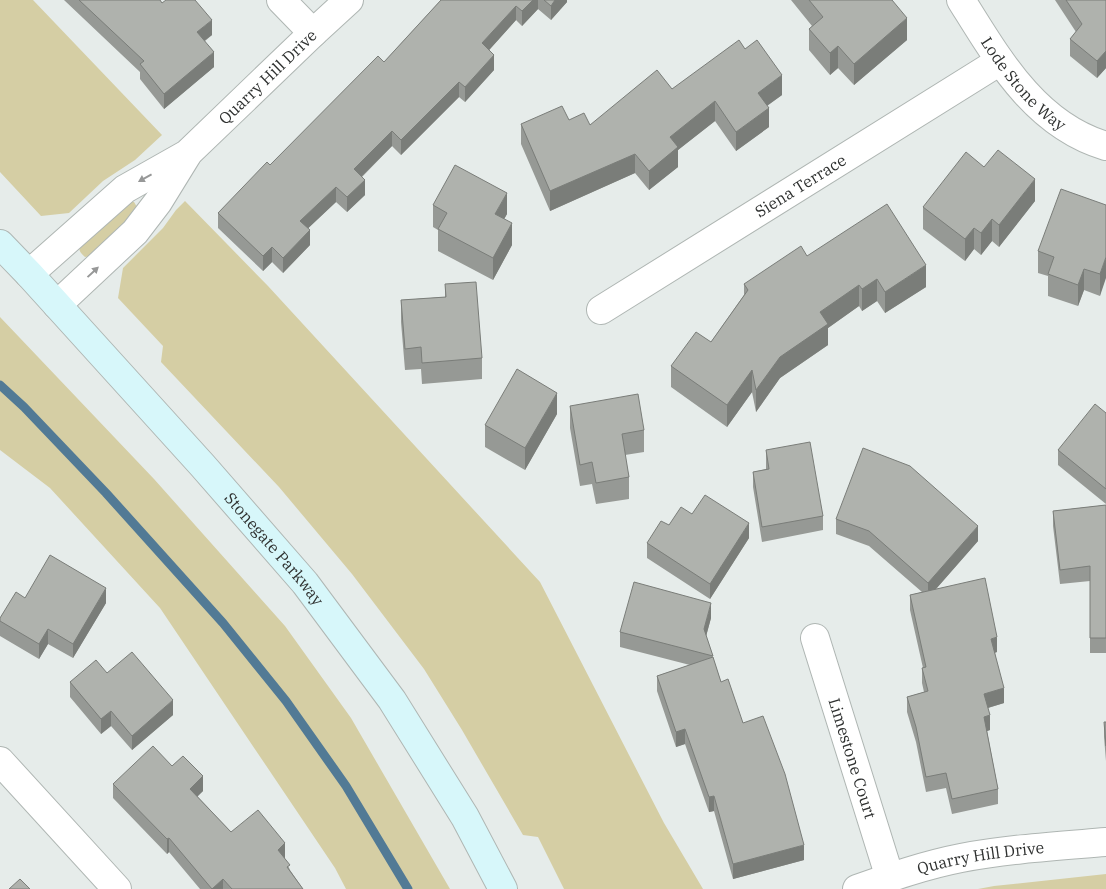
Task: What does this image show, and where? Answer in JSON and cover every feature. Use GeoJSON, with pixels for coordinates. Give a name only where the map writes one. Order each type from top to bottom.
{"type":"FeatureCollection","features":[{"type":"Feature","properties":{"kind":"street"},"geometry":{"type":"LineString","coordinates":[[281,0],[313,33]]}},
{"type":"Feature","properties":{"kind":"street","name":"Quarry Hill Drive"},"geometry":{"type":"LineString","coordinates":[[57,305],[135,232],[158,202],[188,154],[349,0]]}},
{"type":"Feature","properties":{"kind":"street","name":"Lode Stone Way"},"geometry":{"type":"LineString","coordinates":[[961,0],[1000,61],[1034,103],[1074,132],[1106,146]]}},
{"type":"Feature","properties":{"kind":"street","name":"Siena Terrace"},"geometry":{"type":"LineString","coordinates":[[601,310],[1000,61]]}},
{"type":"Feature","properties":{"kind":"street","name":"Quarry Hill Drive"},"geometry":{"type":"LineString","coordinates":[[29,274],[125,189],[188,154]]}},
{"type":"Feature","properties":{"kind":"street","name":"Stonegate Parkway"},"geometry":{"type":"LineString","coordinates":[[0,244],[203,466],[305,583],[392,700],[465,817],[503,889]]}},
{"type":"Feature","properties":{"kind":"street","name":"Limestone Court"},"geometry":{"type":"LineString","coordinates":[[815,638],[890,878]]}},
{"type":"Feature","properties":{"kind":"street"},"geometry":{"type":"LineString","coordinates":[[0,761],[117,889]]}},
{"type":"Feature","properties":{"kind":"street","name":"Quarry Hill Drive"},"geometry":{"type":"LineString","coordinates":[[858,889],[926,866],[962,858],[1106,842]]}},
{"type":"Feature","properties":{"kind":"shaded area"},"geometry":{"type":"Polygon","coordinates":[[[0,0],[33,0],[162,135],[135,160],[103,181],[69,213],[41,216],[0,172],[0,0]]]}},
{"type":"Feature","properties":{"kind":"shaded area"},"geometry":{"type":"Polygon","coordinates":[[[127,201],[134,202],[137,207],[136,213],[91,256],[85,257],[81,253],[80,245],[127,201]]]}},
{"type":"Feature","properties":{"kind":"shaded area"},"geometry":{"type":"Polygon","coordinates":[[[185,201],[268,286],[540,582],[664,823],[703,889],[564,889],[538,837],[523,835],[424,669],[352,574],[279,487],[161,362],[163,346],[118,298],[123,268],[163,228],[185,201]]]}},
{"type":"Feature","properties":{"kind":"shaded area"},"geometry":{"type":"Polygon","coordinates":[[[0,317],[154,479],[285,626],[351,718],[450,889],[346,889],[335,868],[160,608],[50,488],[0,450],[0,317]]]}},
{"type":"Feature","properties":{"kind":"shaded area"},"geometry":{"type":"Polygon","coordinates":[[[1106,874],[1106,889],[978,889],[994,886],[1106,874]]]}},
{"type":"Feature","properties":{"kind":"building"},"geometry":{"type":"Polygon","coordinates":[[[79,0],[160,0],[162,3],[166,0],[195,0],[212,20],[197,32],[214,52],[164,94],[140,64],[144,61],[79,0]]]}},
{"type":"Feature","properties":{"kind":"building"},"geometry":{"type":"Polygon","coordinates":[[[441,0],[533,0],[522,11],[516,6],[482,43],[494,55],[465,87],[459,82],[401,140],[392,131],[354,169],[365,180],[347,197],[336,187],[300,221],[310,230],[283,258],[272,247],[263,256],[218,213],[267,162],[270,165],[378,56],[384,62],[441,0]]]}},
{"type":"Feature","properties":{"kind":"building"},"geometry":{"type":"Polygon","coordinates":[[[544,0],[555,0],[551,6],[544,0]]]}},
{"type":"Feature","properties":{"kind":"building"},"geometry":{"type":"Polygon","coordinates":[[[809,0],[892,0],[907,18],[854,64],[838,46],[830,53],[809,29],[823,17],[809,0]]]}},
{"type":"Feature","properties":{"kind":"building"},"geometry":{"type":"Polygon","coordinates":[[[1066,0],[1106,0],[1106,51],[1097,61],[1070,39],[1082,24],[1066,0]]]}},
{"type":"Feature","properties":{"kind":"building"},"geometry":{"type":"Polygon","coordinates":[[[739,40],[745,49],[757,40],[782,75],[758,93],[769,108],[736,132],[715,101],[670,137],[678,147],[649,171],[635,154],[550,191],[521,124],[562,106],[569,120],[584,113],[590,125],[657,70],[672,89],[739,40]]]}},
{"type":"Feature","properties":{"kind":"building"},"geometry":{"type":"Polygon","coordinates":[[[998,150],[1035,179],[999,225],[992,219],[981,233],[974,228],[965,239],[923,207],[966,152],[984,167],[998,150]]]}},
{"type":"Feature","properties":{"kind":"building"},"geometry":{"type":"Polygon","coordinates":[[[455,165],[507,193],[495,214],[512,223],[493,258],[438,229],[447,213],[433,205],[455,165]]]}},
{"type":"Feature","properties":{"kind":"building"},"geometry":{"type":"Polygon","coordinates":[[[1061,189],[1106,205],[1106,257],[1100,274],[1084,269],[1078,285],[1048,274],[1054,257],[1038,251],[1061,189]]]}},
{"type":"Feature","properties":{"kind":"building"},"geometry":{"type":"Polygon","coordinates":[[[887,204],[926,265],[885,292],[877,279],[862,289],[859,285],[820,312],[828,324],[780,357],[756,390],[752,370],[727,405],[671,366],[696,332],[711,342],[748,290],[744,284],[801,246],[807,256],[887,204]]]}},
{"type":"Feature","properties":{"kind":"building"},"geometry":{"type":"Polygon","coordinates":[[[476,282],[482,358],[422,363],[421,347],[405,349],[401,300],[446,297],[445,284],[476,282]]]}},
{"type":"Feature","properties":{"kind":"building"},"geometry":{"type":"Polygon","coordinates":[[[517,369],[557,393],[525,448],[485,425],[517,369]]]}},
{"type":"Feature","properties":{"kind":"building"},"geometry":{"type":"Polygon","coordinates":[[[638,394],[644,430],[622,434],[629,477],[596,483],[592,462],[580,465],[570,406],[638,394]]]}},
{"type":"Feature","properties":{"kind":"building"},"geometry":{"type":"Polygon","coordinates":[[[1095,404],[1106,413],[1106,489],[1058,450],[1095,404]]]}},
{"type":"Feature","properties":{"kind":"building"},"geometry":{"type":"Polygon","coordinates":[[[810,442],[823,516],[762,527],[753,472],[769,469],[766,450],[810,442]]]}},
{"type":"Feature","properties":{"kind":"building"},"geometry":{"type":"Polygon","coordinates":[[[863,448],[910,466],[978,526],[928,583],[869,531],[836,519],[863,448]]]}},
{"type":"Feature","properties":{"kind":"building"},"geometry":{"type":"Polygon","coordinates":[[[705,495],[749,523],[710,584],[647,543],[661,521],[669,525],[681,507],[692,514],[705,495]]]}},
{"type":"Feature","properties":{"kind":"building"},"geometry":{"type":"Polygon","coordinates":[[[1106,505],[1106,638],[1090,638],[1090,566],[1060,570],[1053,511],[1106,505]]]}},
{"type":"Feature","properties":{"kind":"building"},"geometry":{"type":"Polygon","coordinates":[[[50,555],[106,588],[73,644],[48,629],[39,644],[0,621],[16,592],[25,598],[50,555]]]}},
{"type":"Feature","properties":{"kind":"building"},"geometry":{"type":"Polygon","coordinates":[[[985,578],[997,637],[991,639],[1004,688],[984,694],[990,715],[984,717],[998,789],[952,799],[946,773],[926,777],[916,727],[907,697],[928,691],[922,668],[926,667],[910,595],[985,578]]]}},
{"type":"Feature","properties":{"kind":"building"},"geometry":{"type":"Polygon","coordinates":[[[634,582],[711,603],[704,629],[713,656],[620,632],[634,582]]]}},
{"type":"Feature","properties":{"kind":"building"},"geometry":{"type":"Polygon","coordinates":[[[132,652],[173,700],[132,736],[111,711],[101,719],[70,682],[96,660],[107,673],[132,652]]]}},
{"type":"Feature","properties":{"kind":"building"},"geometry":{"type":"Polygon","coordinates":[[[713,657],[721,682],[728,679],[743,723],[763,716],[785,774],[804,845],[733,864],[714,796],[709,797],[685,729],[676,732],[657,676],[713,657]]]}},
{"type":"Feature","properties":{"kind":"building"},"geometry":{"type":"Polygon","coordinates":[[[1104,722],[1106,722],[1106,746],[1104,722]]]}},
{"type":"Feature","properties":{"kind":"building"},"geometry":{"type":"Polygon","coordinates":[[[153,746],[172,766],[183,756],[203,776],[190,789],[231,832],[258,810],[285,843],[278,850],[290,865],[287,867],[303,889],[232,889],[223,879],[212,889],[169,838],[167,839],[113,784],[153,746]]]}},
{"type":"Feature","properties":{"kind":"building"},"geometry":{"type":"Polygon","coordinates":[[[20,879],[30,889],[9,889],[20,879]]]}},
{"type":"Feature","properties":{"kind":"waterway"},"geometry":{"type":"LineString","coordinates":[[0,385],[24,407],[106,493],[223,623],[286,701],[346,786],[408,889]]}}]}
